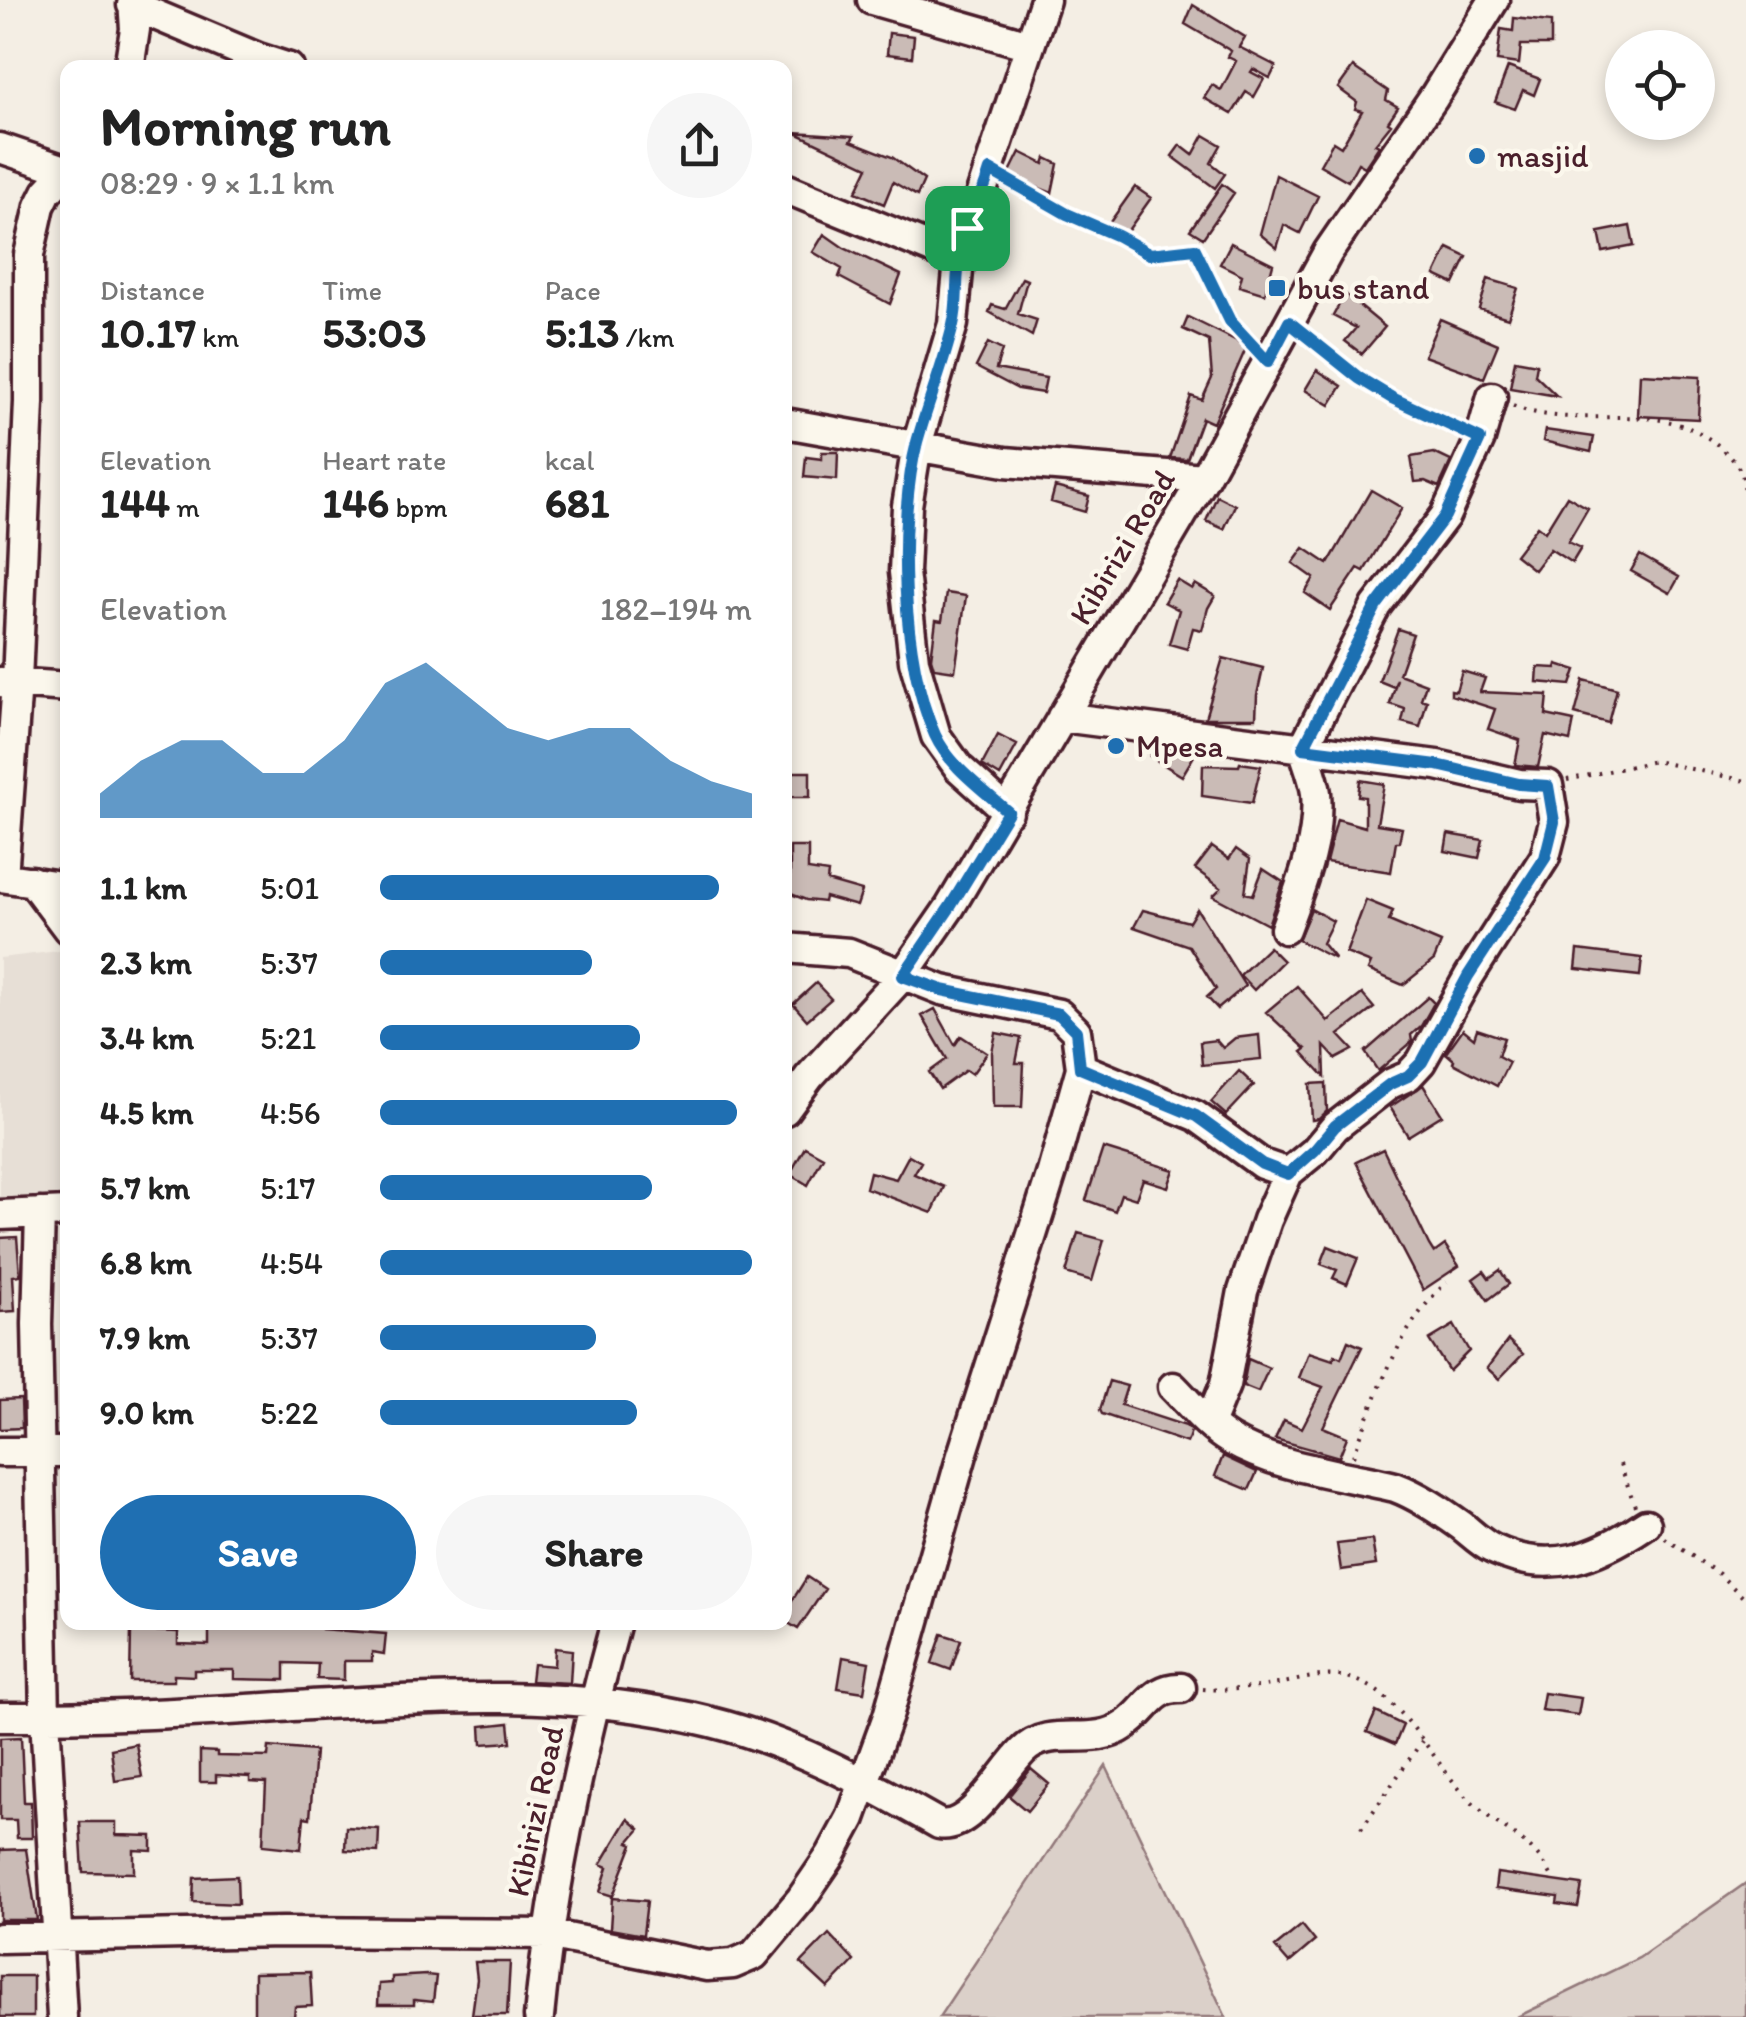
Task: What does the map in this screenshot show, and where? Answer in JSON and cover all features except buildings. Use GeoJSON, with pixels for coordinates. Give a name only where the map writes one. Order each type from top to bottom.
{"type":"FeatureCollection","features":[{"type":"Feature","properties":{"kind":"street"},"geometry":{"type":"LineString","coordinates":[[872,0],[1029,45]]}},
{"type":"Feature","properties":{"kind":"street"},"geometry":{"type":"LineString","coordinates":[[1008,812],[959,768],[936,736],[914,661],[904,572],[907,506],[916,445],[954,324],[959,260],[967,228],[1045,0]]}},
{"type":"Feature","properties":{"kind":"street","name":"Kibirizi Road"},"geometry":{"type":"LineString","coordinates":[[792,1101],[903,976],[950,907],[1204,478],[1328,252],[1434,97],[1494,0]]}},
{"type":"Feature","properties":{"kind":"street"},"geometry":{"type":"LineString","coordinates":[[130,60],[135,29],[133,2],[264,60]]}},
{"type":"Feature","properties":{"kind":"street"},"geometry":{"type":"LineString","coordinates":[[0,148],[60,169]]}},
{"type":"Feature","properties":{"kind":"street"},"geometry":{"type":"LineString","coordinates":[[60,178],[40,206],[30,255],[29,384],[12,475],[2,877],[60,886]]}},
{"type":"Feature","properties":{"kind":"street"},"geometry":{"type":"LineString","coordinates":[[792,191],[959,260]]}},
{"type":"Feature","properties":{"kind":"street"},"geometry":{"type":"LineString","coordinates":[[1285,929],[1309,862],[1316,823],[1316,790],[1303,748],[1376,606],[1445,516],[1480,439],[1492,397]]}},
{"type":"Feature","properties":{"kind":"street"},"geometry":{"type":"LineString","coordinates":[[792,424],[1005,462],[1204,478]]}},
{"type":"Feature","properties":{"kind":"street"},"geometry":{"type":"LineString","coordinates":[[8,682],[60,686]]}},
{"type":"Feature","properties":{"kind":"street"},"geometry":{"type":"LineString","coordinates":[[1062,718],[1437,765],[1519,784],[1548,786],[1554,822],[1545,858],[1468,976],[1422,1062],[1335,1126],[1288,1174],[1266,1220],[1243,1292],[1224,1385],[1208,1424]]}},
{"type":"Feature","properties":{"kind":"street"},"geometry":{"type":"LineString","coordinates":[[32,881],[60,918]]}},
{"type":"Feature","properties":{"kind":"street"},"geometry":{"type":"LineString","coordinates":[[0,1938],[284,1932],[547,1934],[707,1966],[733,1964],[754,1955],[801,1899],[832,1855],[866,1782],[962,1455],[1052,1172],[1080,1068],[1076,1031],[1059,1014],[942,990],[849,953],[792,949]]}},
{"type":"Feature","properties":{"kind":"street"},"geometry":{"type":"LineString","coordinates":[[1080,1068],[1196,1116],[1262,1164],[1288,1174]]}},
{"type":"Feature","properties":{"kind":"street"},"geometry":{"type":"LineString","coordinates":[[0,1214],[54,1212],[37,1324],[54,1452],[46,1718],[62,2017]]}},
{"type":"Feature","properties":{"kind":"street"},"geometry":{"type":"LineString","coordinates":[[1173,1386],[1208,1424],[1247,1449],[1414,1494],[1492,1549],[1529,1560],[1562,1563],[1584,1557],[1646,1524]]}},
{"type":"Feature","properties":{"kind":"street"},"geometry":{"type":"LineString","coordinates":[[0,1452],[54,1452]]}},
{"type":"Feature","properties":{"kind":"street","name":"Kibirizi Road"},"geometry":{"type":"LineString","coordinates":[[539,2017],[558,1864],[614,1630]]}},
{"type":"Feature","properties":{"kind":"street"},"geometry":{"type":"LineString","coordinates":[[0,1717],[46,1718],[441,1697],[594,1703],[712,1722],[866,1782],[949,1826],[960,1823],[1026,1748],[1042,1738],[1094,1738],[1110,1734],[1127,1724],[1160,1690],[1180,1688]]}},
{"type":"Feature","properties":{"kind":"path"},"geometry":{"type":"LineString","coordinates":[[990,170],[1067,214],[1150,254],[1195,249],[1230,321],[1268,362]]}},
{"type":"Feature","properties":{"kind":"path"},"geometry":{"type":"LineString","coordinates":[[1289,322],[1359,378],[1392,398],[1480,439]]}},
{"type":"Feature","properties":{"kind":"path"},"geometry":{"type":"LineString","coordinates":[[1492,397],[1534,414],[1670,420],[1698,429],[1736,463],[1744,480],[1746,532]]}},
{"type":"Feature","properties":{"kind":"path"},"geometry":{"type":"LineString","coordinates":[[1548,786],[1655,761],[1746,780]]}},
{"type":"Feature","properties":{"kind":"path"},"geometry":{"type":"LineString","coordinates":[[1346,1475],[1414,1319],[1429,1298],[1448,1282]]}},
{"type":"Feature","properties":{"kind":"path"},"geometry":{"type":"LineString","coordinates":[[1620,1464],[1628,1496],[1646,1524],[1719,1574],[1746,1600]]}},
{"type":"Feature","properties":{"kind":"path"},"geometry":{"type":"LineString","coordinates":[[1180,1688],[1224,1690],[1318,1675],[1366,1682],[1422,1740],[1478,1809],[1522,1838],[1551,1875]]}},
{"type":"Feature","properties":{"kind":"path"},"geometry":{"type":"LineString","coordinates":[[1361,1828],[1422,1740]]}},
{"type":"Feature","properties":{"kind":"shaded area"},"geometry":{"type":"Polygon","coordinates":[[[60,951],[60,1200],[0,1207],[0,958],[60,951]]]}},
{"type":"Feature","properties":{"kind":"shaded area"},"geometry":{"type":"Polygon","coordinates":[[[1106,1766],[1226,2017],[939,2017],[1106,1766]]]}},
{"type":"Feature","properties":{"kind":"shaded area"},"geometry":{"type":"Polygon","coordinates":[[[1746,1883],[1746,2017],[1517,2017],[1639,1958],[1746,1883]]]}},
{"type":"Feature","properties":{"kind":"place","name":"masjid"},"geometry":{"type":"Point","coordinates":[1477,156]}},
{"type":"Feature","properties":{"kind":"place","name":"bus stand"},"geometry":{"type":"Point","coordinates":[1277,288]}},
{"type":"Feature","properties":{"kind":"place","name":"Mpesa"},"geometry":{"type":"Point","coordinates":[1116,746]}},
{"type":"Feature","properties":{"kind":"route"},"geometry":{"type":"LineString","coordinates":[[990,170],[1067,214],[1150,254],[1195,249],[1230,321],[1268,362],[1289,322],[1359,378],[1392,398],[1480,439],[1445,516],[1376,606],[1303,748],[1437,765],[1519,784],[1548,786],[1554,822],[1545,858],[1468,976],[1422,1062],[1335,1126],[1288,1174],[1262,1164],[1196,1116],[1080,1068],[1076,1031],[1059,1014],[942,990],[903,976],[1008,812],[959,768],[936,736],[914,661],[904,572],[907,506],[916,445],[954,324],[959,260],[967,228],[990,170]]}}]}
